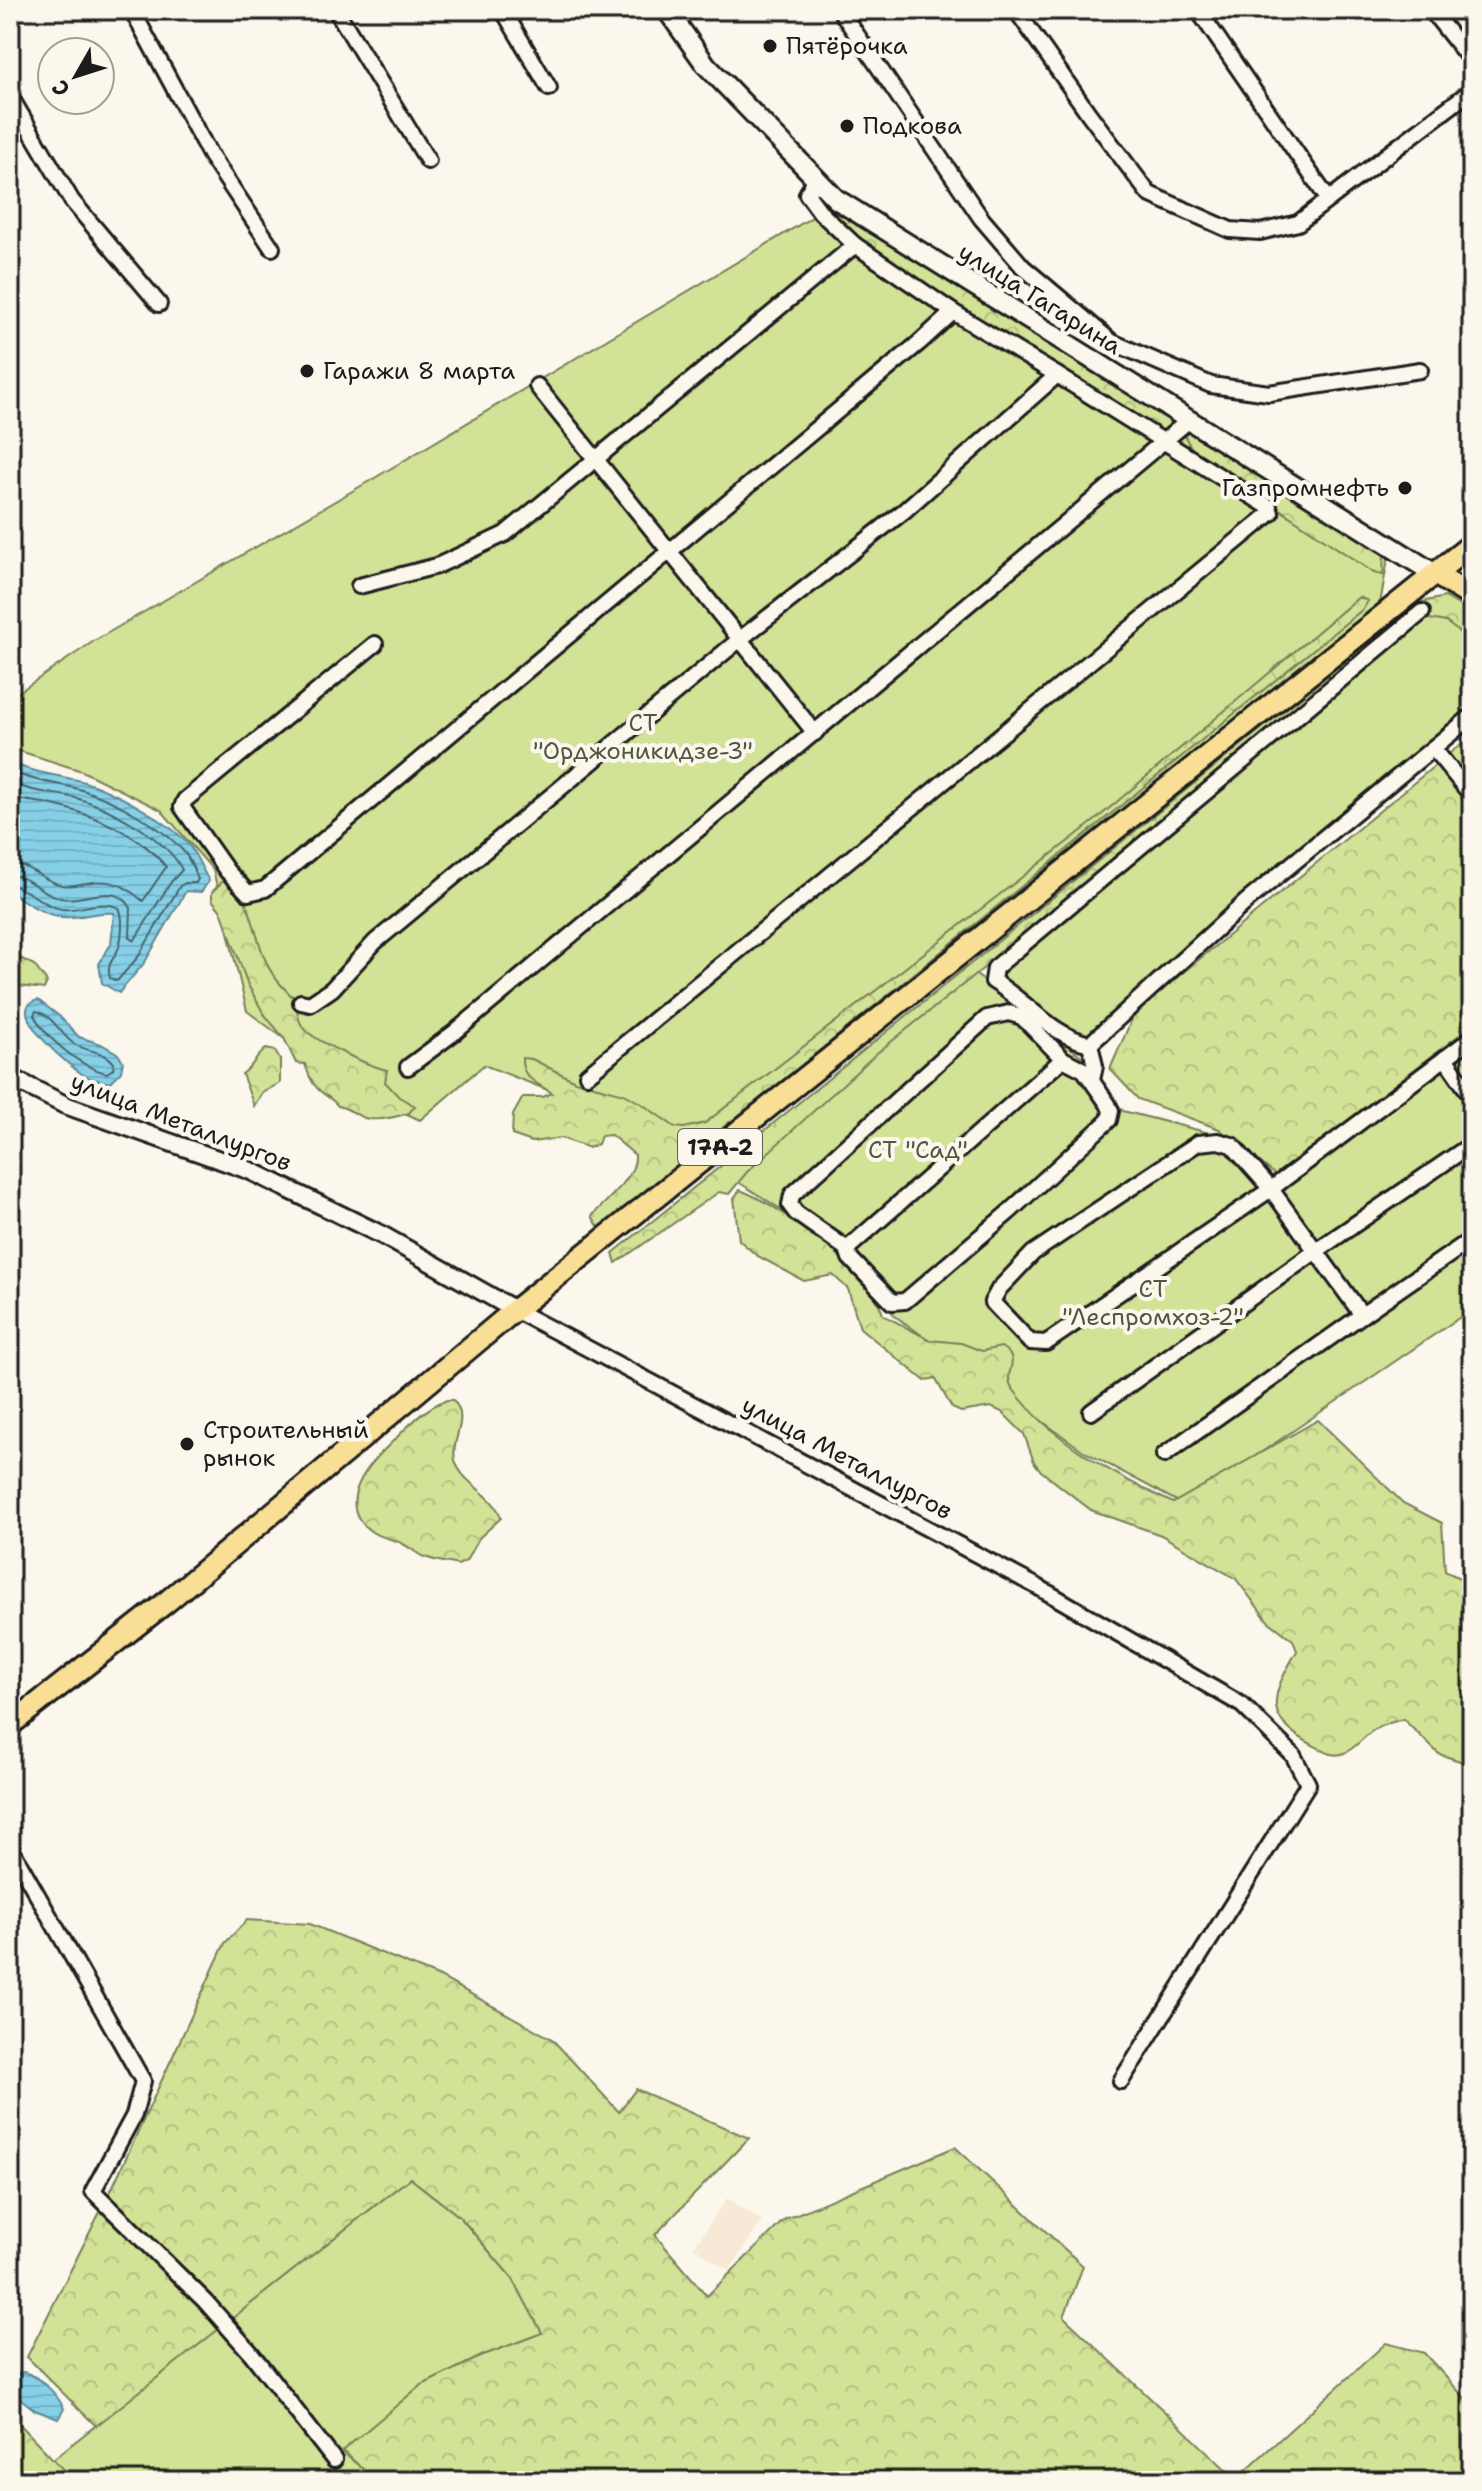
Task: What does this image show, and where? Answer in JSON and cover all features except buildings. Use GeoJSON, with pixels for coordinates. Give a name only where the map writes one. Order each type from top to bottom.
{"type":"FeatureCollection","features":[{"type":"Feature","properties":{"kind":"main road","name":"улица Гагарина"},"geometry":{"type":"LineString","coordinates":[[667,10],[706,65],[836,199],[1435,574]]}},
{"type":"Feature","properties":{"kind":"main road","name":"17А-2"},"geometry":{"type":"LineString","coordinates":[[10,1725],[164,1604],[515,1310],[1472,544]]}},
{"type":"Feature","properties":{"kind":"main road"},"geometry":{"type":"LineString","coordinates":[[1435,574],[1472,597]]}},
{"type":"Feature","properties":{"kind":"street"},"geometry":{"type":"LineString","coordinates":[[132,10],[210,155],[272,248]]}},
{"type":"Feature","properties":{"kind":"street"},"geometry":{"type":"LineString","coordinates":[[336,10],[428,161]]}},
{"type":"Feature","properties":{"kind":"street"},"geometry":{"type":"LineString","coordinates":[[503,10],[549,88]]}},
{"type":"Feature","properties":{"kind":"street"},"geometry":{"type":"LineString","coordinates":[[840,10],[981,218],[1023,267],[1112,342],[1211,385],[1269,393],[1420,370]]}},
{"type":"Feature","properties":{"kind":"street"},"geometry":{"type":"LineString","coordinates":[[1016,10],[1149,194],[1230,230],[1260,232],[1298,223],[1472,90]]}},
{"type":"Feature","properties":{"kind":"street"},"geometry":{"type":"LineString","coordinates":[[1198,10],[1328,199]]}},
{"type":"Feature","properties":{"kind":"street"},"geometry":{"type":"LineString","coordinates":[[1431,10],[1472,62]]}},
{"type":"Feature","properties":{"kind":"street"},"geometry":{"type":"LineString","coordinates":[[10,96],[72,201],[159,304]]}},
{"type":"Feature","properties":{"kind":"street"},"geometry":{"type":"LineString","coordinates":[[587,1075],[1271,513],[1269,507],[953,312],[855,245],[821,213],[807,194],[816,178]]}},
{"type":"Feature","properties":{"kind":"street"},"geometry":{"type":"LineString","coordinates":[[359,586],[437,566],[505,534],[855,245]]}},
{"type":"Feature","properties":{"kind":"street"},"geometry":{"type":"LineString","coordinates":[[375,644],[185,800],[182,807],[227,871],[248,893],[265,889],[953,312]]}},
{"type":"Feature","properties":{"kind":"street"},"geometry":{"type":"LineString","coordinates":[[301,1002],[310,1004],[332,989],[375,942],[739,640],[904,511],[1057,375]]}},
{"type":"Feature","properties":{"kind":"street"},"geometry":{"type":"LineString","coordinates":[[537,386],[815,733]]}},
{"type":"Feature","properties":{"kind":"street"},"geometry":{"type":"LineString","coordinates":[[408,1067],[455,1032],[1188,421]]}},
{"type":"Feature","properties":{"kind":"street"},"geometry":{"type":"LineString","coordinates":[[1090,1044],[1074,1041],[1016,995],[993,981],[995,968],[1422,612]]}},
{"type":"Feature","properties":{"kind":"street"},"geometry":{"type":"LineString","coordinates":[[1090,1044],[1247,901],[1472,716]]}},
{"type":"Feature","properties":{"kind":"street"},"geometry":{"type":"LineString","coordinates":[[1433,748],[1472,796]]}},
{"type":"Feature","properties":{"kind":"street"},"geometry":{"type":"LineString","coordinates":[[1009,1013],[1022,1017],[1063,1059],[1084,1070],[1092,1080],[1111,1111],[1109,1120],[1009,1212],[905,1301],[892,1302],[850,1258],[847,1249],[796,1213],[790,1205],[792,1195],[987,1018],[1009,1013]]}},
{"type":"Feature","properties":{"kind":"street"},"geometry":{"type":"LineString","coordinates":[[1362,1315],[1271,1189],[1232,1145],[1218,1141],[1198,1143],[1033,1253],[999,1289],[992,1302],[1030,1342],[1046,1343],[1271,1189],[1472,1038]]}},
{"type":"Feature","properties":{"kind":"street"},"geometry":{"type":"LineString","coordinates":[[1090,1044],[1095,1066],[1092,1080]]}},
{"type":"Feature","properties":{"kind":"street"},"geometry":{"type":"LineString","coordinates":[[1445,1058],[1472,1097]]}},
{"type":"Feature","properties":{"kind":"street"},"geometry":{"type":"LineString","coordinates":[[847,1249],[1063,1059]]}},
{"type":"Feature","properties":{"kind":"street","name":"улица Металлургов"},"geometry":{"type":"LineString","coordinates":[[10,1077],[65,1105],[251,1171],[382,1235],[515,1310],[1038,1587],[1242,1705],[1293,1755],[1308,1784],[1121,2081]]}},
{"type":"Feature","properties":{"kind":"street"},"geometry":{"type":"LineString","coordinates":[[1091,1412],[1472,1144]]}},
{"type":"Feature","properties":{"kind":"street"},"geometry":{"type":"LineString","coordinates":[[1164,1455],[1472,1239]]}},
{"type":"Feature","properties":{"kind":"street"},"geometry":{"type":"LineString","coordinates":[[10,1847],[143,2081],[134,2115],[93,2191],[205,2301],[251,2353],[334,2460]]}},
{"type":"Feature","properties":{"kind":"shaded area"},"geometry":{"type":"Polygon","coordinates":[[[727,2198],[762,2221],[729,2271],[694,2247],[727,2198]]]}},
{"type":"Feature","properties":{"kind":"green space"},"geometry":{"type":"Polygon","coordinates":[[[825,201],[862,228],[1169,418],[1169,428],[1164,436],[975,322],[832,218],[825,201]]]}},
{"type":"Feature","properties":{"kind":"green space","name":"СТ \"Орджоникидзе-3\""},"geometry":{"type":"Polygon","coordinates":[[[836,203],[1389,553],[1380,604],[723,1135],[667,1137],[484,1065],[420,1120],[349,1087],[247,1011],[213,870],[161,810],[82,771],[10,748],[10,698],[94,641],[836,203]]]}},
{"type":"Feature","properties":{"kind":"green space"},"geometry":{"type":"Polygon","coordinates":[[[1183,433],[1193,433],[1384,553],[1383,575],[1374,573],[1193,451],[1183,433]]]}},
{"type":"Feature","properties":{"kind":"green space"},"geometry":{"type":"Polygon","coordinates":[[[1359,597],[1368,601],[1363,609],[600,1229],[592,1216],[626,1180],[635,1155],[611,1135],[601,1136],[598,1144],[589,1148],[561,1138],[532,1142],[512,1135],[513,1115],[523,1097],[543,1097],[552,1093],[527,1075],[522,1058],[532,1059],[575,1081],[624,1094],[675,1127],[705,1123],[1093,822],[1359,597]]]}},
{"type":"Feature","properties":{"kind":"green space"},"geometry":{"type":"Polygon","coordinates":[[[1445,597],[1472,613],[1472,642],[1446,622],[1424,618],[877,1053],[747,1172],[729,1194],[719,1192],[616,1263],[613,1253],[1417,603],[1445,597]]]}},
{"type":"Feature","properties":{"kind":"green space"},"geometry":{"type":"Polygon","coordinates":[[[1435,606],[1472,628],[1472,705],[1245,896],[1090,1038],[1077,1037],[999,979],[1002,970],[1435,606]]]}},
{"type":"Feature","properties":{"kind":"green space"},"geometry":{"type":"Polygon","coordinates":[[[1472,735],[1472,1025],[1277,1176],[1219,1129],[1138,1099],[1110,1069],[1135,1012],[1472,735]]]}},
{"type":"Feature","properties":{"kind":"green space"},"geometry":{"type":"Polygon","coordinates":[[[222,882],[233,882],[240,892],[269,968],[297,1001],[302,1026],[328,1045],[387,1070],[385,1082],[399,1097],[415,1106],[409,1113],[392,1118],[362,1117],[338,1106],[316,1086],[305,1064],[296,1063],[284,1038],[264,1014],[248,985],[221,911],[212,900],[212,892],[222,882]]]}},
{"type":"Feature","properties":{"kind":"green space"},"geometry":{"type":"Polygon","coordinates":[[[10,953],[34,965],[47,982],[44,989],[10,985],[10,953]]]}},
{"type":"Feature","properties":{"kind":"green space"},"geometry":{"type":"Polygon","coordinates":[[[966,967],[1085,1059],[1123,1111],[1217,1135],[1269,1188],[1472,1044],[1472,1309],[1184,1505],[1085,1452],[895,1316],[837,1252],[795,1219],[723,1173],[966,967]]]}},
{"type":"Feature","properties":{"kind":"green space"},"geometry":{"type":"Polygon","coordinates":[[[266,1049],[275,1051],[280,1060],[280,1083],[262,1093],[254,1106],[242,1074],[266,1049]]]}},
{"type":"Feature","properties":{"kind":"green space"},"geometry":{"type":"Polygon","coordinates":[[[740,1190],[801,1225],[844,1260],[862,1279],[883,1315],[930,1340],[961,1343],[982,1351],[1001,1347],[1008,1352],[1012,1362],[1009,1377],[1013,1389],[1046,1425],[1107,1469],[1173,1503],[1318,1420],[1403,1503],[1442,1523],[1445,1571],[1472,1584],[1472,1765],[1439,1754],[1403,1719],[1377,1728],[1352,1749],[1340,1754],[1325,1752],[1298,1736],[1286,1726],[1276,1706],[1281,1681],[1297,1651],[1293,1640],[1268,1621],[1236,1579],[1161,1535],[1091,1510],[1041,1471],[1034,1462],[1024,1434],[1002,1412],[991,1407],[961,1412],[952,1408],[935,1378],[925,1381],[860,1328],[848,1289],[833,1275],[804,1281],[756,1255],[739,1240],[734,1198],[740,1190]]]}},
{"type":"Feature","properties":{"kind":"green space"},"geometry":{"type":"Polygon","coordinates":[[[447,1400],[453,1400],[460,1414],[454,1452],[459,1469],[492,1502],[501,1518],[479,1538],[466,1561],[458,1565],[426,1558],[398,1541],[375,1534],[361,1521],[355,1510],[358,1487],[371,1464],[416,1419],[447,1400]]]}},
{"type":"Feature","properties":{"kind":"green space"},"geometry":{"type":"Polygon","coordinates":[[[247,1920],[310,1924],[440,1977],[552,2039],[619,2112],[636,2089],[749,2138],[655,2235],[707,2296],[785,2219],[955,2147],[1083,2266],[1064,2317],[1236,2479],[1386,2343],[1424,2353],[1472,2406],[1472,2481],[378,2481],[342,2451],[420,2386],[484,2355],[542,2333],[513,2279],[460,2217],[410,2178],[96,2426],[27,2357],[113,2186],[225,1943],[247,1920]]]}},
{"type":"Feature","properties":{"kind":"green space"},"geometry":{"type":"Polygon","coordinates":[[[410,2178],[460,2217],[513,2279],[543,2333],[484,2355],[420,2386],[342,2452],[378,2481],[74,2481],[53,2459],[410,2178]]]}},
{"type":"Feature","properties":{"kind":"green space"},"geometry":{"type":"Polygon","coordinates":[[[10,2414],[74,2481],[10,2481],[10,2414]]]}},
{"type":"Feature","properties":{"kind":"water"},"geometry":{"type":"Polygon","coordinates":[[[10,762],[94,785],[140,808],[182,838],[194,852],[209,881],[201,892],[186,891],[145,962],[119,993],[102,983],[99,964],[111,944],[114,913],[55,916],[10,892],[10,762]]]}},
{"type":"Feature","properties":{"kind":"water"},"geometry":{"type":"Polygon","coordinates":[[[38,1000],[79,1037],[117,1053],[123,1061],[121,1072],[110,1083],[85,1076],[42,1038],[27,1015],[29,1006],[38,1000]]]}},
{"type":"Feature","properties":{"kind":"water"},"geometry":{"type":"Polygon","coordinates":[[[24,2372],[42,2382],[57,2397],[64,2409],[58,2419],[35,2410],[17,2396],[14,2384],[18,2373],[24,2372]]]}},
{"type":"Feature","properties":{"kind":"place","name":"Пятёрочка"},"geometry":{"type":"Point","coordinates":[770,46]}},
{"type":"Feature","properties":{"kind":"place","name":"Подкова"},"geometry":{"type":"Point","coordinates":[847,126]}},
{"type":"Feature","properties":{"kind":"place","name":"Гаражи 8 марта"},"geometry":{"type":"Point","coordinates":[307,371]}},
{"type":"Feature","properties":{"kind":"place","name":"Газпромнефть"},"geometry":{"type":"Point","coordinates":[1405,488]}},
{"type":"Feature","properties":{"kind":"place","name":"Строительный рынок"},"geometry":{"type":"Point","coordinates":[187,1444]}},
{"type":"Feature","properties":{"kind":"park label","name":"СТ \"Сад\""},"geometry":{"type":"Point","coordinates":[918,1150]}},
{"type":"Feature","properties":{"kind":"park label","name":"СТ \"Леспромхоз-2\""},"geometry":{"type":"Point","coordinates":[1153,1303]}}]}
